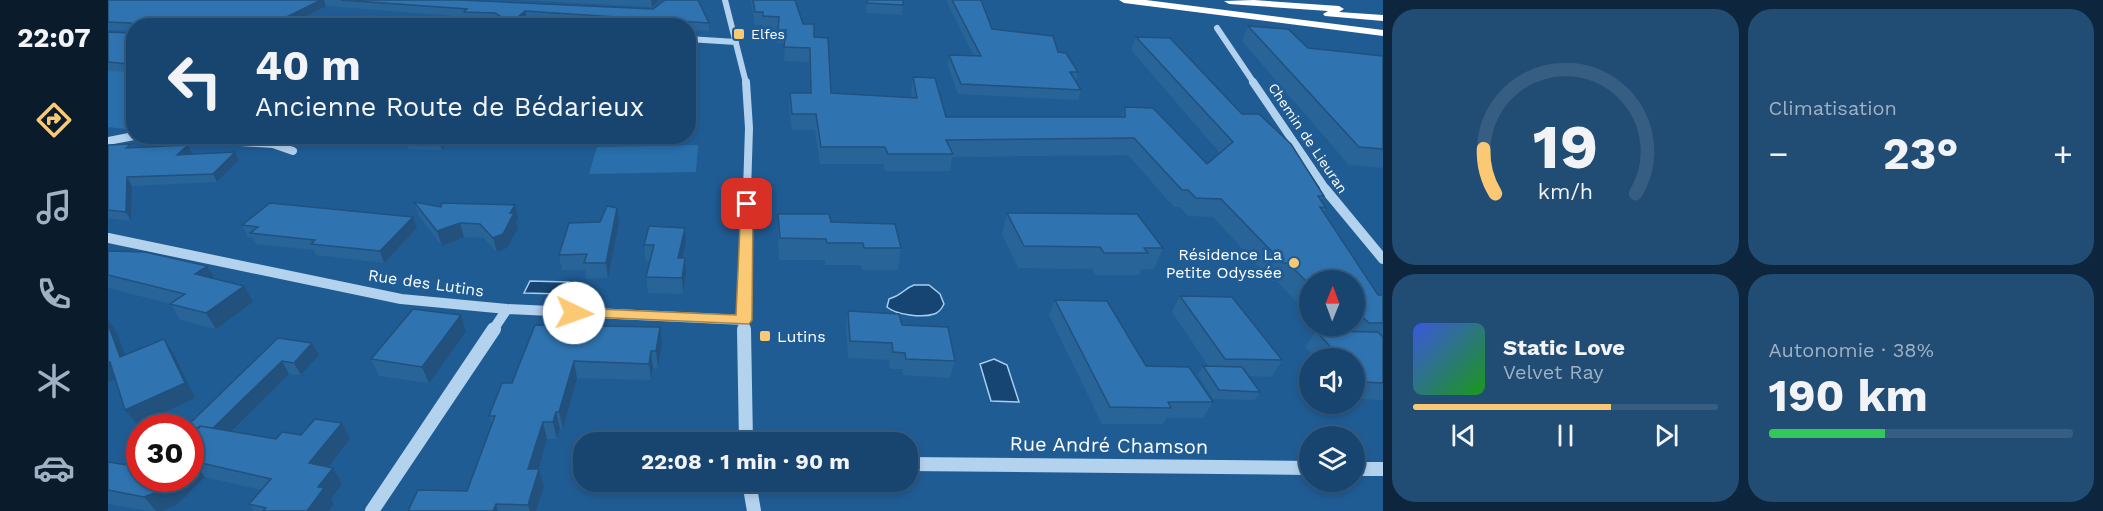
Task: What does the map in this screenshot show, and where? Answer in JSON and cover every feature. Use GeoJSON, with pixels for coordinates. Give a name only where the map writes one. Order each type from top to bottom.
{"type":"FeatureCollection","features":[{"type":"Feature","properties":{"kind":"highway"},"geometry":{"type":"LineString","coordinates":[[1124,0],[1383,33]]}},
{"type":"Feature","properties":{"kind":"highway"},"geometry":{"type":"LineString","coordinates":[[1158,0],[1383,18]]}},
{"type":"Feature","properties":{"kind":"highway"},"geometry":{"type":"LineString","coordinates":[[1221,0],[1383,12]]}},
{"type":"Feature","properties":{"kind":"street"},"geometry":{"type":"LineString","coordinates":[[725,0],[746,81],[749,128],[744,320],[746,432]]}},
{"type":"Feature","properties":{"kind":"street","name":"Chemin de Lieuran"},"geometry":{"type":"LineString","coordinates":[[1217,28],[1330,196],[1383,259]]}},
{"type":"Feature","properties":{"kind":"street"},"geometry":{"type":"LineString","coordinates":[[696,40],[736,42]]}},
{"type":"Feature","properties":{"kind":"street"},"geometry":{"type":"LineString","coordinates":[[108,141],[126,138]]}},
{"type":"Feature","properties":{"kind":"street"},"geometry":{"type":"LineString","coordinates":[[273,144],[293,151]]}},
{"type":"Feature","properties":{"kind":"street","name":"Rue des Lutins"},"geometry":{"type":"LineString","coordinates":[[108,238],[401,299],[507,309],[744,320]]}},
{"type":"Feature","properties":{"kind":"street"},"geometry":{"type":"LineString","coordinates":[[372,511],[507,309]]}},
{"type":"Feature","properties":{"kind":"street","name":"Rue André Chamson"},"geometry":{"type":"LineString","coordinates":[[918,464],[1299,468]]}},
{"type":"Feature","properties":{"kind":"street"},"geometry":{"type":"LineString","coordinates":[[1365,469],[1383,469]]}},
{"type":"Feature","properties":{"kind":"street"},"geometry":{"type":"LineString","coordinates":[[751,492],[754,511]]}},
{"type":"Feature","properties":{"kind":"shaded area"},"geometry":{"type":"Polygon","coordinates":[[[108,58],[126,59],[126,129],[108,127],[108,58]]]}},
{"type":"Feature","properties":{"kind":"shaded area"},"geometry":{"type":"Polygon","coordinates":[[[698,145],[696,172],[589,174],[597,147],[698,145]]]}},
{"type":"Feature","properties":{"kind":"shaded area"},"geometry":{"type":"Polygon","coordinates":[[[530,281],[568,282],[566,285],[571,289],[563,294],[524,293],[530,281]]]}},
{"type":"Feature","properties":{"kind":"shaded area"},"geometry":{"type":"Polygon","coordinates":[[[914,285],[929,285],[940,294],[944,304],[939,311],[917,316],[903,314],[887,307],[889,299],[914,285]]]}},
{"type":"Feature","properties":{"kind":"shaded area"},"geometry":{"type":"Polygon","coordinates":[[[994,359],[1007,365],[1019,402],[991,401],[980,364],[994,359]]]}},
{"type":"Feature","properties":{"kind":"building"},"geometry":{"type":"Polygon","coordinates":[[[108,0],[321,0],[284,18],[126,18],[126,23],[108,22],[108,0]]]}},
{"type":"Feature","properties":{"kind":"building"},"geometry":{"type":"Polygon","coordinates":[[[341,0],[460,0],[653,9],[665,0],[698,0],[709,23],[696,22],[696,18],[632,18],[525,11],[517,18],[499,18],[500,16],[495,13],[464,12],[467,9],[341,0]]]}},
{"type":"Feature","properties":{"kind":"building"},"geometry":{"type":"Polygon","coordinates":[[[753,0],[795,0],[803,24],[814,24],[814,37],[828,38],[831,93],[917,98],[913,77],[935,78],[946,117],[1125,117],[1125,107],[1153,108],[1207,164],[1233,142],[1136,37],[1170,38],[1242,114],[1259,114],[1291,144],[1324,196],[1318,196],[1326,208],[1320,207],[1362,270],[1299,270],[1299,274],[1288,263],[1283,263],[1221,199],[1196,198],[1188,190],[1182,190],[1134,138],[946,140],[953,154],[888,154],[885,147],[821,147],[816,114],[792,114],[790,93],[811,93],[810,48],[784,47],[786,30],[778,30],[779,17],[763,16],[763,12],[755,12],[753,0]]]}},
{"type":"Feature","properties":{"kind":"building"},"geometry":{"type":"Polygon","coordinates":[[[867,0],[903,0],[903,5],[867,3],[867,0]]]}},
{"type":"Feature","properties":{"kind":"building"},"geometry":{"type":"Polygon","coordinates":[[[952,0],[981,0],[992,29],[1053,36],[1058,52],[1066,53],[1078,72],[1070,72],[1081,90],[961,84],[949,55],[981,56],[952,0]]]}},
{"type":"Feature","properties":{"kind":"building"},"geometry":{"type":"Polygon","coordinates":[[[1248,26],[1288,29],[1308,48],[1383,56],[1383,149],[1359,147],[1248,26]]]}},
{"type":"Feature","properties":{"kind":"building"},"geometry":{"type":"Polygon","coordinates":[[[108,32],[126,33],[126,64],[108,62],[108,32]]]}},
{"type":"Feature","properties":{"kind":"building"},"geometry":{"type":"Polygon","coordinates":[[[131,144],[126,148],[188,145],[177,155],[235,152],[213,174],[127,177],[126,212],[108,210],[108,145],[131,144]]]}},
{"type":"Feature","properties":{"kind":"building"},"geometry":{"type":"Polygon","coordinates":[[[414,202],[441,207],[442,203],[515,205],[510,213],[514,213],[503,234],[493,238],[480,224],[460,223],[437,231],[414,202]]]}},
{"type":"Feature","properties":{"kind":"building"},"geometry":{"type":"Polygon","coordinates":[[[270,203],[413,217],[380,251],[311,244],[315,240],[250,233],[258,227],[242,225],[270,203]]]}},
{"type":"Feature","properties":{"kind":"building"},"geometry":{"type":"Polygon","coordinates":[[[607,206],[617,208],[606,263],[584,263],[587,254],[559,255],[569,223],[600,222],[607,206]]]}},
{"type":"Feature","properties":{"kind":"building"},"geometry":{"type":"Polygon","coordinates":[[[1007,213],[1137,214],[1163,248],[1144,248],[1148,253],[1104,253],[1100,247],[1024,246],[1007,213]]]}},
{"type":"Feature","properties":{"kind":"building"},"geometry":{"type":"Polygon","coordinates":[[[778,214],[829,214],[831,222],[895,224],[901,248],[864,248],[863,243],[827,243],[826,239],[780,238],[778,214]]]}},
{"type":"Feature","properties":{"kind":"building"},"geometry":{"type":"Polygon","coordinates":[[[649,226],[685,228],[678,258],[685,258],[682,278],[646,277],[654,245],[644,245],[649,226]]]}},
{"type":"Feature","properties":{"kind":"building"},"geometry":{"type":"Polygon","coordinates":[[[108,251],[145,252],[207,266],[195,274],[244,286],[206,313],[170,304],[185,294],[108,275],[108,251]]]}},
{"type":"Feature","properties":{"kind":"building"},"geometry":{"type":"Polygon","coordinates":[[[1365,275],[1378,295],[1383,295],[1383,323],[1369,323],[1365,319],[1365,275]]]}},
{"type":"Feature","properties":{"kind":"building"},"geometry":{"type":"Polygon","coordinates":[[[1180,296],[1232,297],[1282,360],[1225,359],[1180,296]]]}},
{"type":"Feature","properties":{"kind":"building"},"geometry":{"type":"Polygon","coordinates":[[[1055,300],[1107,301],[1146,366],[1189,367],[1213,402],[1168,402],[1171,408],[1110,407],[1055,300]]]}},
{"type":"Feature","properties":{"kind":"building"},"geometry":{"type":"Polygon","coordinates":[[[413,309],[461,315],[422,367],[371,359],[413,309]]]}},
{"type":"Feature","properties":{"kind":"building"},"geometry":{"type":"Polygon","coordinates":[[[848,311],[899,314],[902,325],[948,327],[955,361],[906,359],[905,353],[893,352],[892,343],[850,341],[848,311]]]}},
{"type":"Feature","properties":{"kind":"building"},"geometry":{"type":"Polygon","coordinates":[[[108,324],[120,357],[164,339],[185,383],[125,410],[110,362],[108,362],[108,324]]]}},
{"type":"Feature","properties":{"kind":"building"},"geometry":{"type":"Polygon","coordinates":[[[535,325],[660,327],[656,351],[651,351],[649,364],[574,361],[559,412],[556,412],[553,422],[543,422],[528,469],[539,469],[528,505],[496,504],[493,511],[408,511],[418,490],[467,491],[495,416],[489,416],[502,383],[512,383],[535,325]]]}},
{"type":"Feature","properties":{"kind":"building"},"geometry":{"type":"Polygon","coordinates":[[[1365,332],[1378,332],[1383,337],[1383,383],[1365,382],[1365,348],[1332,348],[1321,336],[1365,336],[1365,332]]]}},
{"type":"Feature","properties":{"kind":"building"},"geometry":{"type":"Polygon","coordinates":[[[278,338],[312,343],[294,363],[282,361],[213,428],[204,427],[204,414],[199,414],[278,338]]]}},
{"type":"Feature","properties":{"kind":"building"},"geometry":{"type":"Polygon","coordinates":[[[1203,366],[1242,367],[1260,392],[1219,390],[1203,366]]]}},
{"type":"Feature","properties":{"kind":"building"},"geometry":{"type":"Polygon","coordinates":[[[315,419],[342,423],[309,463],[333,468],[318,487],[324,488],[307,511],[263,511],[266,508],[249,504],[271,479],[204,464],[204,427],[276,439],[282,432],[301,435],[315,419]]]}},
{"type":"Feature","properties":{"kind":"building"},"geometry":{"type":"Polygon","coordinates":[[[108,462],[126,465],[126,492],[156,492],[144,497],[108,490],[108,462]]]}},
{"type":"Feature","properties":{"kind":"place","name":"Elfes"},"geometry":{"type":"Point","coordinates":[739,34]}},
{"type":"Feature","properties":{"kind":"place","name":"Résidence La Petite Odyssée"},"geometry":{"type":"Point","coordinates":[1294,263]}},
{"type":"Feature","properties":{"kind":"place","name":"Lutins"},"geometry":{"type":"Point","coordinates":[765,336]}},
{"type":"Feature","properties":{"kind":"route"},"geometry":{"type":"LineString","coordinates":[[574,313],[744,320],[747,204]]}}]}
